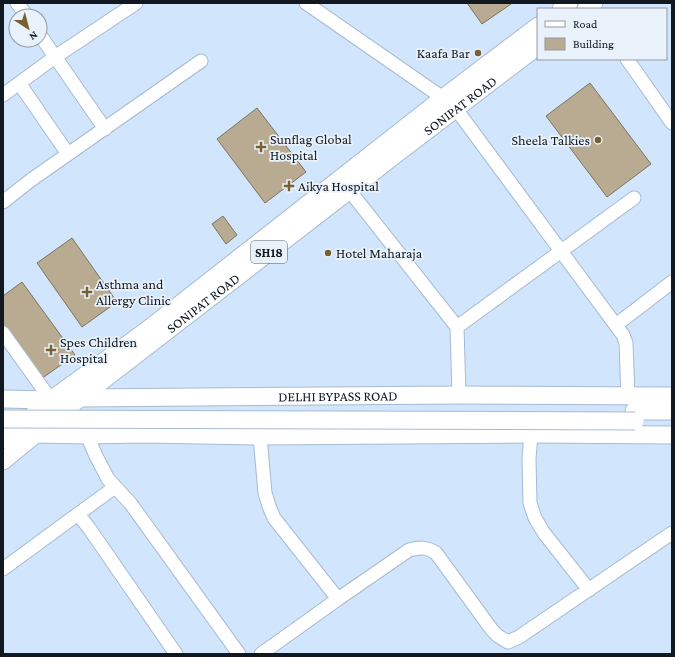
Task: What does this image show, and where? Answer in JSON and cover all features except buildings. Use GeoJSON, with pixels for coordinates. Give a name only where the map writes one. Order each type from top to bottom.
{"type":"FeatureCollection","features":[{"type":"Feature","properties":{"kind":"main road","name":"SONIPAT ROAD"},"geometry":{"type":"LineString","coordinates":[[3,461],[80,398],[349,190],[537,27]]}},
{"type":"Feature","properties":{"kind":"main road","name":"SONIPAT ROAD"},"geometry":{"type":"LineString","coordinates":[[5,437],[51,400],[449,103],[537,47]]}},
{"type":"Feature","properties":{"kind":"main road","name":"DELHI BYPASS ROAD"},"geometry":{"type":"LineString","coordinates":[[3,399],[51,400],[80,398],[459,396],[632,409],[672,396]]}},
{"type":"Feature","properties":{"kind":"main road"},"geometry":{"type":"LineString","coordinates":[[3,408],[632,409],[672,411]]}},
{"type":"Feature","properties":{"kind":"main road"},"geometry":{"type":"LineString","coordinates":[[3,419],[632,409],[672,420]]}},
{"type":"Feature","properties":{"kind":"main road"},"geometry":{"type":"LineString","coordinates":[[5,437],[37,434],[260,436],[530,434],[672,435]]}},
{"type":"Feature","properties":{"kind":"street"},"geometry":{"type":"LineString","coordinates":[[3,95],[55,57],[136,3]]}},
{"type":"Feature","properties":{"kind":"street"},"geometry":{"type":"LineString","coordinates":[[306,3],[449,103],[623,335],[626,342],[632,409]]}},
{"type":"Feature","properties":{"kind":"street"},"geometry":{"type":"LineString","coordinates":[[48,47],[105,129]]}},
{"type":"Feature","properties":{"kind":"street"},"geometry":{"type":"LineString","coordinates":[[628,60],[672,123]]}},
{"type":"Feature","properties":{"kind":"street"},"geometry":{"type":"LineString","coordinates":[[3,202],[31,180],[201,61]]}},
{"type":"Feature","properties":{"kind":"street"},"geometry":{"type":"LineString","coordinates":[[19,83],[68,154]]}},
{"type":"Feature","properties":{"kind":"street"},"geometry":{"type":"LineString","coordinates":[[349,190],[457,327],[459,396]]}},
{"type":"Feature","properties":{"kind":"street"},"geometry":{"type":"LineString","coordinates":[[457,327],[634,198]]}},
{"type":"Feature","properties":{"kind":"street"},"geometry":{"type":"LineString","coordinates":[[616,325],[672,282]]}},
{"type":"Feature","properties":{"kind":"street"},"geometry":{"type":"LineString","coordinates":[[3,333],[51,400]]}},
{"type":"Feature","properties":{"kind":"street"},"geometry":{"type":"LineString","coordinates":[[530,434],[530,503],[535,518],[544,533],[589,590]]}},
{"type":"Feature","properties":{"kind":"street"},"geometry":{"type":"LineString","coordinates":[[87,435],[108,479],[130,504],[238,654]]}},
{"type":"Feature","properties":{"kind":"street"},"geometry":{"type":"LineString","coordinates":[[260,436],[265,493],[268,506],[274,518],[338,599]]}},
{"type":"Feature","properties":{"kind":"street"},"geometry":{"type":"LineString","coordinates":[[3,569],[115,487]]}},
{"type":"Feature","properties":{"kind":"street"},"geometry":{"type":"LineString","coordinates":[[78,514],[176,654]]}},
{"type":"Feature","properties":{"kind":"street"},"geometry":{"type":"LineString","coordinates":[[261,654],[409,550],[425,547],[436,553],[492,630],[508,642],[520,637],[672,533]]}},
{"type":"Feature","properties":{"kind":"place","name":"Kaafa Bar"},"geometry":{"type":"Point","coordinates":[478,53]}},
{"type":"Feature","properties":{"kind":"place","name":"Sheela Talkies"},"geometry":{"type":"Point","coordinates":[598,140]}},
{"type":"Feature","properties":{"kind":"place","name":"Sunflag Global Hospital"},"geometry":{"type":"Point","coordinates":[261,147]}},
{"type":"Feature","properties":{"kind":"place","name":"Aikya Hospital"},"geometry":{"type":"Point","coordinates":[289,186]}},
{"type":"Feature","properties":{"kind":"place","name":"Hotel Maharaja"},"geometry":{"type":"Point","coordinates":[328,253]}},
{"type":"Feature","properties":{"kind":"place","name":"Asthma and Allergy Clinic"},"geometry":{"type":"Point","coordinates":[87,292]}},
{"type":"Feature","properties":{"kind":"place","name":"Spes Children Hospital"},"geometry":{"type":"Point","coordinates":[51,350]}}]}
